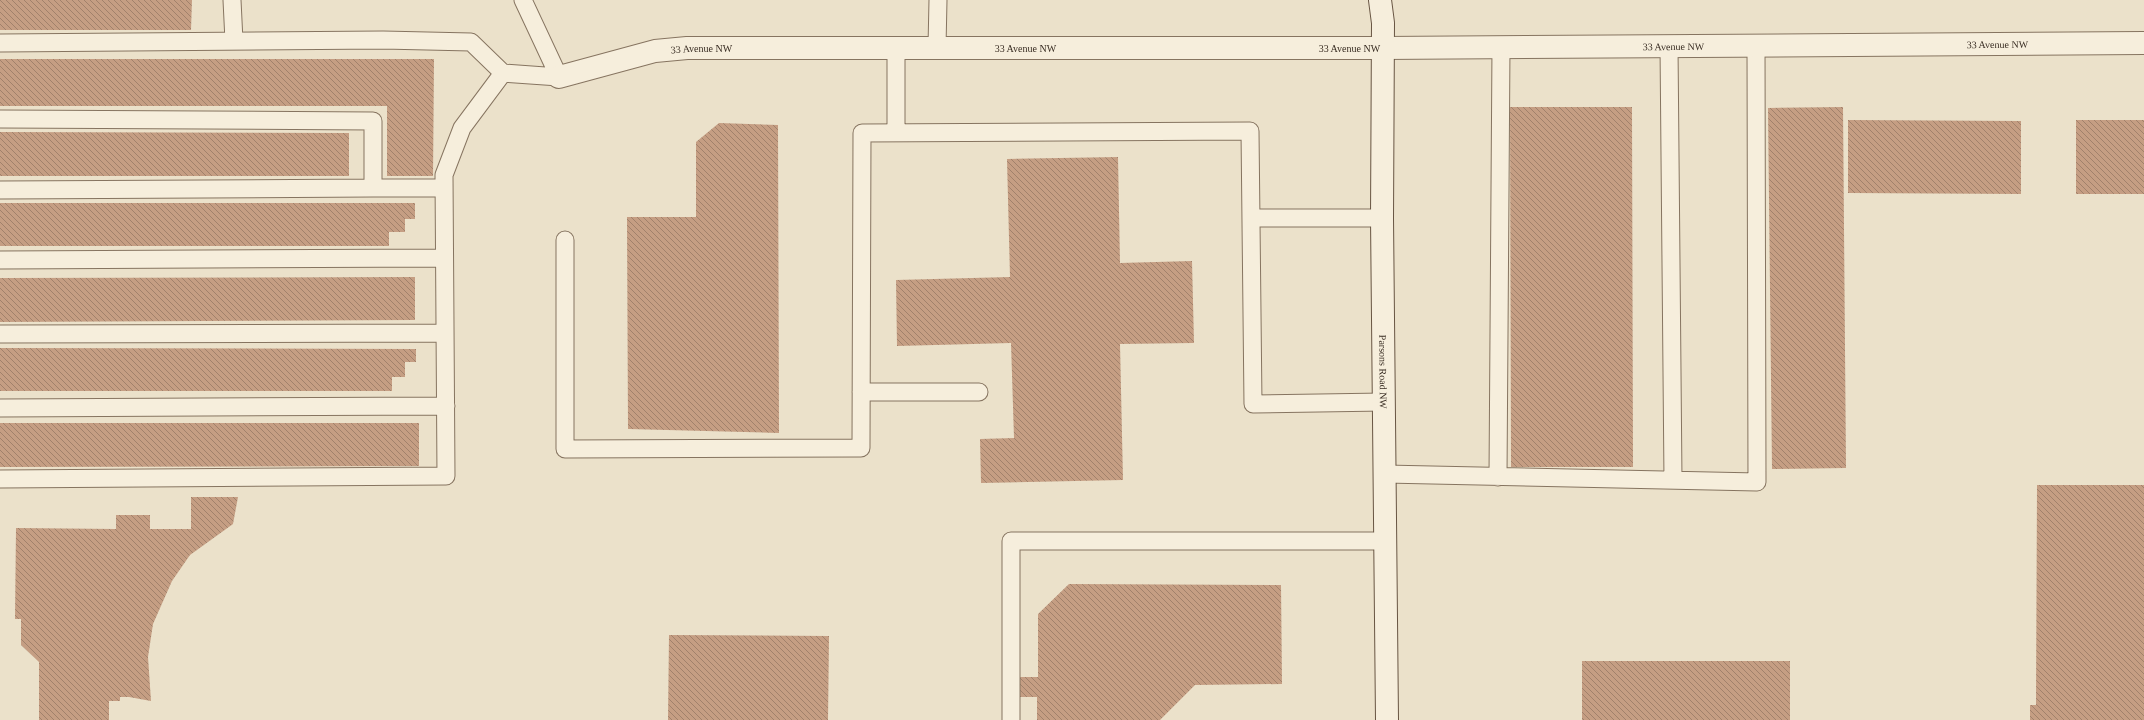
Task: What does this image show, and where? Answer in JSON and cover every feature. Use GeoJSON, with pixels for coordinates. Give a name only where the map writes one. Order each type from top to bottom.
{"type":"FeatureCollection","features":[{"type":"Feature","properties":{"kind":"street","name":"Parsons Road NW"},"geometry":{"type":"LineString","coordinates":[[1380,0],[1383,23],[1382,218],[1387,720]]}},
{"type":"Feature","properties":{"kind":"street","name":"Parsons Road NW"},"geometry":{"type":"LineString","coordinates":[[1383,23],[1386,0]]}},
{"type":"Feature","properties":{"kind":"street","name":"33 Avenue NW"},"geometry":{"type":"LineString","coordinates":[[559,77],[655,51],[688,48],[1383,48],[2144,43]]}},
{"type":"Feature","properties":{"kind":"lane"},"geometry":{"type":"LineString","coordinates":[[232,0],[234,41]]}},
{"type":"Feature","properties":{"kind":"lane"},"geometry":{"type":"LineString","coordinates":[[0,43],[234,41],[471,42],[503,73],[559,77],[524,0]]}},
{"type":"Feature","properties":{"kind":"lane"},"geometry":{"type":"LineString","coordinates":[[937,47],[938,0]]}},
{"type":"Feature","properties":{"kind":"lane"},"geometry":{"type":"LineString","coordinates":[[1385,474],[1756,482],[1756,45]]}},
{"type":"Feature","properties":{"kind":"lane"},"geometry":{"type":"LineString","coordinates":[[1669,46],[1673,480]]}},
{"type":"Feature","properties":{"kind":"lane"},"geometry":{"type":"LineString","coordinates":[[896,47],[896,133]]}},
{"type":"Feature","properties":{"kind":"lane"},"geometry":{"type":"LineString","coordinates":[[1498,477],[1501,47]]}},
{"type":"Feature","properties":{"kind":"lane"},"geometry":{"type":"LineString","coordinates":[[0,479],[446,476],[444,175],[462,128],[503,73]]}},
{"type":"Feature","properties":{"kind":"lane"},"geometry":{"type":"LineString","coordinates":[[0,119],[373,121],[373,188]]}},
{"type":"Feature","properties":{"kind":"lane"},"geometry":{"type":"LineString","coordinates":[[565,240],[565,449],[861,448],[862,133],[1250,131],[1253,404],[1384,402]]}},
{"type":"Feature","properties":{"kind":"lane"},"geometry":{"type":"LineString","coordinates":[[0,190],[444,188]]}},
{"type":"Feature","properties":{"kind":"lane"},"geometry":{"type":"LineString","coordinates":[[1252,218],[1382,218]]}},
{"type":"Feature","properties":{"kind":"lane"},"geometry":{"type":"LineString","coordinates":[[0,260],[444,258]]}},
{"type":"Feature","properties":{"kind":"lane"},"geometry":{"type":"LineString","coordinates":[[0,334],[445,333]]}},
{"type":"Feature","properties":{"kind":"lane"},"geometry":{"type":"LineString","coordinates":[[861,392],[979,392]]}},
{"type":"Feature","properties":{"kind":"lane"},"geometry":{"type":"LineString","coordinates":[[0,408],[446,406]]}},
{"type":"Feature","properties":{"kind":"lane"},"geometry":{"type":"LineString","coordinates":[[1011,720],[1011,541],[1386,541]]}},
{"type":"Feature","properties":{"kind":"building"},"geometry":{"type":"Polygon","coordinates":[[[0,0],[192,0],[191,30],[0,30],[0,0]]]}},
{"type":"Feature","properties":{"kind":"building"},"geometry":{"type":"Polygon","coordinates":[[[0,59],[434,59],[433,176],[387,176],[387,106],[0,106],[0,59]]]}},
{"type":"Feature","properties":{"kind":"building"},"geometry":{"type":"Polygon","coordinates":[[[1510,107],[1632,107],[1633,467],[1511,467],[1510,107]]]}},
{"type":"Feature","properties":{"kind":"building"},"geometry":{"type":"Polygon","coordinates":[[[1843,107],[1846,468],[1772,469],[1768,108],[1843,107]]]}},
{"type":"Feature","properties":{"kind":"building"},"geometry":{"type":"Polygon","coordinates":[[[1848,120],[2021,121],[2021,194],[1848,193],[1848,120]]]}},
{"type":"Feature","properties":{"kind":"building"},"geometry":{"type":"Polygon","coordinates":[[[2076,120],[2144,120],[2144,194],[2076,194],[2076,120]]]}},
{"type":"Feature","properties":{"kind":"building"},"geometry":{"type":"Polygon","coordinates":[[[719,123],[778,125],[779,433],[628,429],[627,217],[696,217],[696,142],[719,123]]]}},
{"type":"Feature","properties":{"kind":"building"},"geometry":{"type":"Polygon","coordinates":[[[0,132],[349,133],[349,176],[0,176],[0,132]]]}},
{"type":"Feature","properties":{"kind":"building"},"geometry":{"type":"Polygon","coordinates":[[[1118,157],[1120,263],[1192,261],[1194,343],[1120,344],[1123,480],[981,483],[980,439],[1014,438],[1011,343],[897,346],[896,280],[1010,277],[1007,159],[1118,157]]]}},
{"type":"Feature","properties":{"kind":"building"},"geometry":{"type":"Polygon","coordinates":[[[0,203],[415,203],[415,219],[405,219],[405,232],[389,232],[389,246],[0,246],[0,203]]]}},
{"type":"Feature","properties":{"kind":"building"},"geometry":{"type":"Polygon","coordinates":[[[415,277],[415,320],[0,322],[0,278],[415,277]]]}},
{"type":"Feature","properties":{"kind":"building"},"geometry":{"type":"Polygon","coordinates":[[[0,348],[416,349],[416,362],[405,362],[405,377],[392,377],[392,391],[0,391],[0,348]]]}},
{"type":"Feature","properties":{"kind":"building"},"geometry":{"type":"Polygon","coordinates":[[[0,423],[419,423],[419,466],[0,467],[0,423]]]}},
{"type":"Feature","properties":{"kind":"building"},"geometry":{"type":"Polygon","coordinates":[[[2037,485],[2144,485],[2144,720],[2030,720],[2030,705],[2036,705],[2037,485]]]}},
{"type":"Feature","properties":{"kind":"building"},"geometry":{"type":"Polygon","coordinates":[[[191,497],[238,497],[233,524],[190,555],[172,581],[153,624],[148,657],[151,701],[120,697],[120,701],[109,701],[109,720],[39,720],[39,662],[21,645],[21,619],[15,619],[16,528],[116,529],[116,515],[150,515],[150,529],[191,529],[191,497]]]}},
{"type":"Feature","properties":{"kind":"building"},"geometry":{"type":"Polygon","coordinates":[[[1069,584],[1281,585],[1282,684],[1195,685],[1160,720],[1037,720],[1037,697],[1019,697],[1019,677],[1038,677],[1038,614],[1069,584]]]}},
{"type":"Feature","properties":{"kind":"building"},"geometry":{"type":"Polygon","coordinates":[[[669,635],[829,636],[828,720],[668,720],[669,635]]]}},
{"type":"Feature","properties":{"kind":"building"},"geometry":{"type":"Polygon","coordinates":[[[1582,661],[1790,661],[1790,720],[1582,720],[1582,661]]]}}]}
